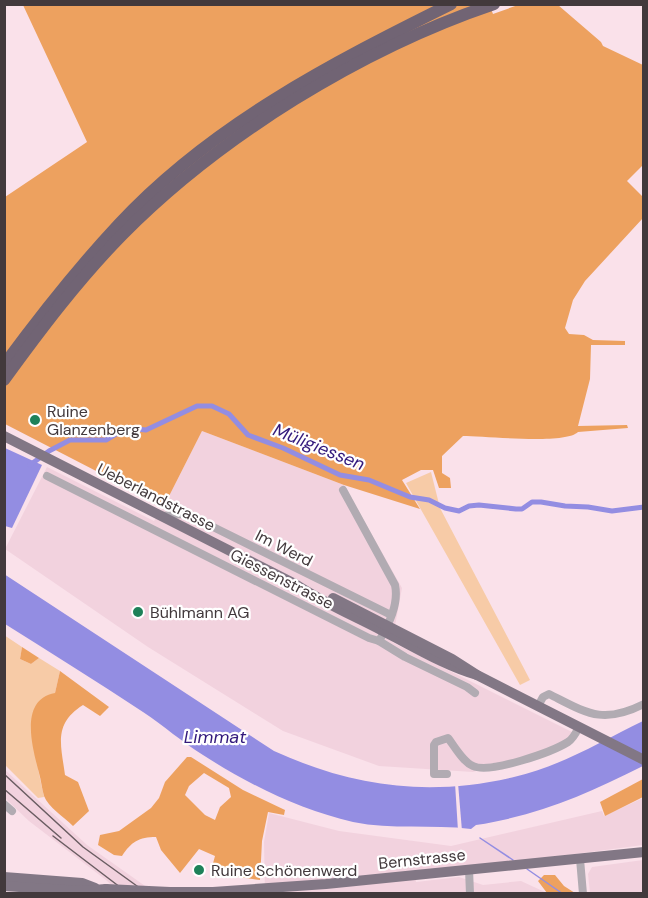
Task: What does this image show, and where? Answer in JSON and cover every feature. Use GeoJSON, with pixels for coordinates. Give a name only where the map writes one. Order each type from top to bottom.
{"type":"FeatureCollection","features":[{"type":"Feature","properties":{"kind":"highway"},"geometry":{"type":"LineString","coordinates":[[404,27],[411,20],[442,4]]}},
{"type":"Feature","properties":{"kind":"highway"},"geometry":{"type":"LineString","coordinates":[[4,380],[8,365],[57,295],[119,224],[186,163],[280,96],[337,62],[451,4]]}},
{"type":"Feature","properties":{"kind":"highway"},"geometry":{"type":"LineString","coordinates":[[264,119],[271,111],[356,61],[477,4]]}},
{"type":"Feature","properties":{"kind":"highway"},"geometry":{"type":"LineString","coordinates":[[8,365],[127,230],[197,167],[264,119],[367,60],[453,19],[494,4]]}},
{"type":"Feature","properties":{"kind":"main road","name":"Ueberlandstrasse"},"geometry":{"type":"LineString","coordinates":[[4,436],[295,584],[313,596],[452,659],[477,675],[644,760]]}},
{"type":"Feature","properties":{"kind":"main road","name":"Bernstrasse"},"geometry":{"type":"LineString","coordinates":[[4,886],[31,888],[82,883],[99,890],[170,892],[250,890],[528,865],[644,852]]}},
{"type":"Feature","properties":{"kind":"main road","name":"Bernstrasse"},"geometry":{"type":"LineString","coordinates":[[4,878],[31,888]]}},
{"type":"Feature","properties":{"kind":"street"},"geometry":{"type":"LineString","coordinates":[[67,468],[78,491]]}},
{"type":"Feature","properties":{"kind":"street","name":"Giessenstrasse"},"geometry":{"type":"LineString","coordinates":[[47,476],[369,638],[385,628],[405,657],[475,693]]}},
{"type":"Feature","properties":{"kind":"street"},"geometry":{"type":"LineString","coordinates":[[343,490],[395,585],[397,594],[385,628]]}},
{"type":"Feature","properties":{"kind":"street","name":"Im Werd"},"geometry":{"type":"LineString","coordinates":[[162,516],[183,514],[191,516],[385,628]]}},
{"type":"Feature","properties":{"kind":"street"},"geometry":{"type":"LineString","coordinates":[[538,706],[543,697],[549,694],[582,710],[607,716],[624,713],[644,704]]}},
{"type":"Feature","properties":{"kind":"street"},"geometry":{"type":"LineString","coordinates":[[447,774],[434,774],[434,745],[441,740],[448,738],[468,763],[483,769],[541,754],[558,747],[572,739],[579,727]]}},
{"type":"Feature","properties":{"kind":"street"},"geometry":{"type":"LineString","coordinates":[[4,804],[12,811]]}},
{"type":"Feature","properties":{"kind":"street"},"geometry":{"type":"LineString","coordinates":[[580,859],[583,894]]}},
{"type":"Feature","properties":{"kind":"street"},"geometry":{"type":"LineString","coordinates":[[469,869],[471,894]]}},
{"type":"Feature","properties":{"kind":"shaded area"},"geometry":{"type":"Polygon","coordinates":[[[489,4],[493,14],[518,5],[558,5],[603,46],[643,65],[643,165],[627,181],[643,197],[643,218],[585,281],[573,300],[565,328],[569,334],[584,335],[593,340],[625,341],[625,345],[591,345],[590,379],[578,426],[627,425],[628,428],[578,432],[570,436],[542,439],[463,436],[442,456],[442,473],[450,478],[451,488],[439,488],[433,470],[421,470],[402,480],[420,509],[344,485],[202,431],[164,506],[5,424],[5,197],[87,142],[23,5],[489,4]]]}},
{"type":"Feature","properties":{"kind":"shaded area"},"geometry":{"type":"Polygon","coordinates":[[[202,431],[344,485],[402,588],[392,642],[574,733],[559,746],[473,772],[379,766],[283,731],[148,647],[5,549],[47,467],[154,521],[202,431]]]}},
{"type":"Feature","properties":{"kind":"shaded area"},"geometry":{"type":"Polygon","coordinates":[[[431,472],[440,508],[530,680],[520,685],[406,483],[431,472]]]}},
{"type":"Feature","properties":{"kind":"shaded area"},"geometry":{"type":"Polygon","coordinates":[[[4,635],[22,647],[20,659],[31,664],[39,658],[60,671],[38,769],[44,797],[38,798],[5,765],[4,635]]]}},
{"type":"Feature","properties":{"kind":"shaded area"},"geometry":{"type":"Polygon","coordinates":[[[22,647],[39,658],[31,664],[20,659],[22,647]]]}},
{"type":"Feature","properties":{"kind":"shaded area"},"geometry":{"type":"Polygon","coordinates":[[[60,671],[109,707],[100,716],[83,705],[73,712],[63,728],[61,745],[65,775],[78,782],[89,811],[73,826],[53,808],[44,796],[32,739],[32,715],[36,705],[43,697],[55,693],[60,671]]]}},
{"type":"Feature","properties":{"kind":"shaded area"},"geometry":{"type":"Polygon","coordinates":[[[187,757],[191,757],[243,790],[285,810],[284,815],[268,812],[262,841],[260,880],[232,876],[212,877],[216,871],[212,867],[215,856],[199,849],[180,873],[161,850],[156,837],[136,841],[122,856],[114,855],[98,845],[100,835],[119,831],[151,808],[159,798],[165,782],[187,757]],[[204,773],[189,786],[185,795],[205,815],[215,820],[220,807],[231,797],[229,788],[204,773]]]}},
{"type":"Feature","properties":{"kind":"shaded area"},"geometry":{"type":"Polygon","coordinates":[[[4,769],[87,845],[155,893],[120,893],[29,821],[5,798],[4,769]]]}},
{"type":"Feature","properties":{"kind":"shaded area"},"geometry":{"type":"Polygon","coordinates":[[[643,779],[643,797],[605,816],[600,802],[643,779]]]}},
{"type":"Feature","properties":{"kind":"shaded area"},"geometry":{"type":"Polygon","coordinates":[[[643,798],[643,845],[545,858],[415,871],[416,882],[459,877],[483,885],[521,881],[547,893],[265,894],[264,842],[269,813],[339,831],[451,846],[602,811],[604,816],[643,798]]]}},
{"type":"Feature","properties":{"kind":"shaded area"},"geometry":{"type":"Polygon","coordinates":[[[643,860],[643,893],[590,893],[588,874],[592,867],[643,860]]]}},
{"type":"Feature","properties":{"kind":"shaded area"},"geometry":{"type":"Polygon","coordinates":[[[544,875],[555,875],[564,886],[575,893],[547,893],[538,881],[544,875]]]}},
{"type":"Feature","properties":{"kind":"water"},"geometry":{"type":"Polygon","coordinates":[[[5,448],[42,465],[12,528],[5,526],[5,448]]]}},
{"type":"Feature","properties":{"kind":"water","name":"Limmat"},"geometry":{"type":"Polygon","coordinates":[[[4,574],[274,751],[333,773],[392,785],[422,787],[483,783],[531,773],[547,767],[643,721],[643,766],[563,802],[522,816],[476,825],[471,829],[382,826],[333,817],[275,795],[220,766],[151,717],[5,624],[4,574]]]}},
{"type":"Feature","properties":{"kind":"pier"},"geometry":{"type":"Polygon","coordinates":[[[455,783],[458,783],[462,831],[458,831],[455,783]]]}},
{"type":"Feature","properties":{"kind":"waterway","name":"Müligiessen"},"geometry":{"type":"LineString","coordinates":[[30,465],[49,451],[70,440],[106,440],[126,428],[146,430],[197,406],[212,406],[229,414],[248,435],[283,448],[340,475],[369,480],[410,497],[429,500],[445,508],[459,511],[469,506],[479,505],[522,509],[532,502],[612,511],[644,507]]}},
{"type":"Feature","properties":{"kind":"waterway"},"geometry":{"type":"LineString","coordinates":[[480,838],[513,860]]}},
{"type":"Feature","properties":{"kind":"waterway"},"geometry":{"type":"LineString","coordinates":[[527,869],[563,894]]}},
{"type":"Feature","properties":{"kind":"railway"},"geometry":{"type":"LineString","coordinates":[[4,774],[83,847],[148,894]]}},
{"type":"Feature","properties":{"kind":"railway"},"geometry":{"type":"LineString","coordinates":[[4,789],[61,838]]}},
{"type":"Feature","properties":{"kind":"railway"},"geometry":{"type":"LineString","coordinates":[[53,836],[129,894]]}},
{"type":"Feature","properties":{"kind":"place","name":"Ruine Glanzenberg"},"geometry":{"type":"Point","coordinates":[35,420]}},
{"type":"Feature","properties":{"kind":"place","name":"Bühlmann AG"},"geometry":{"type":"Point","coordinates":[138,612]}},
{"type":"Feature","properties":{"kind":"place","name":"Ruine Schönenwerd"},"geometry":{"type":"Point","coordinates":[199,870]}}]}
